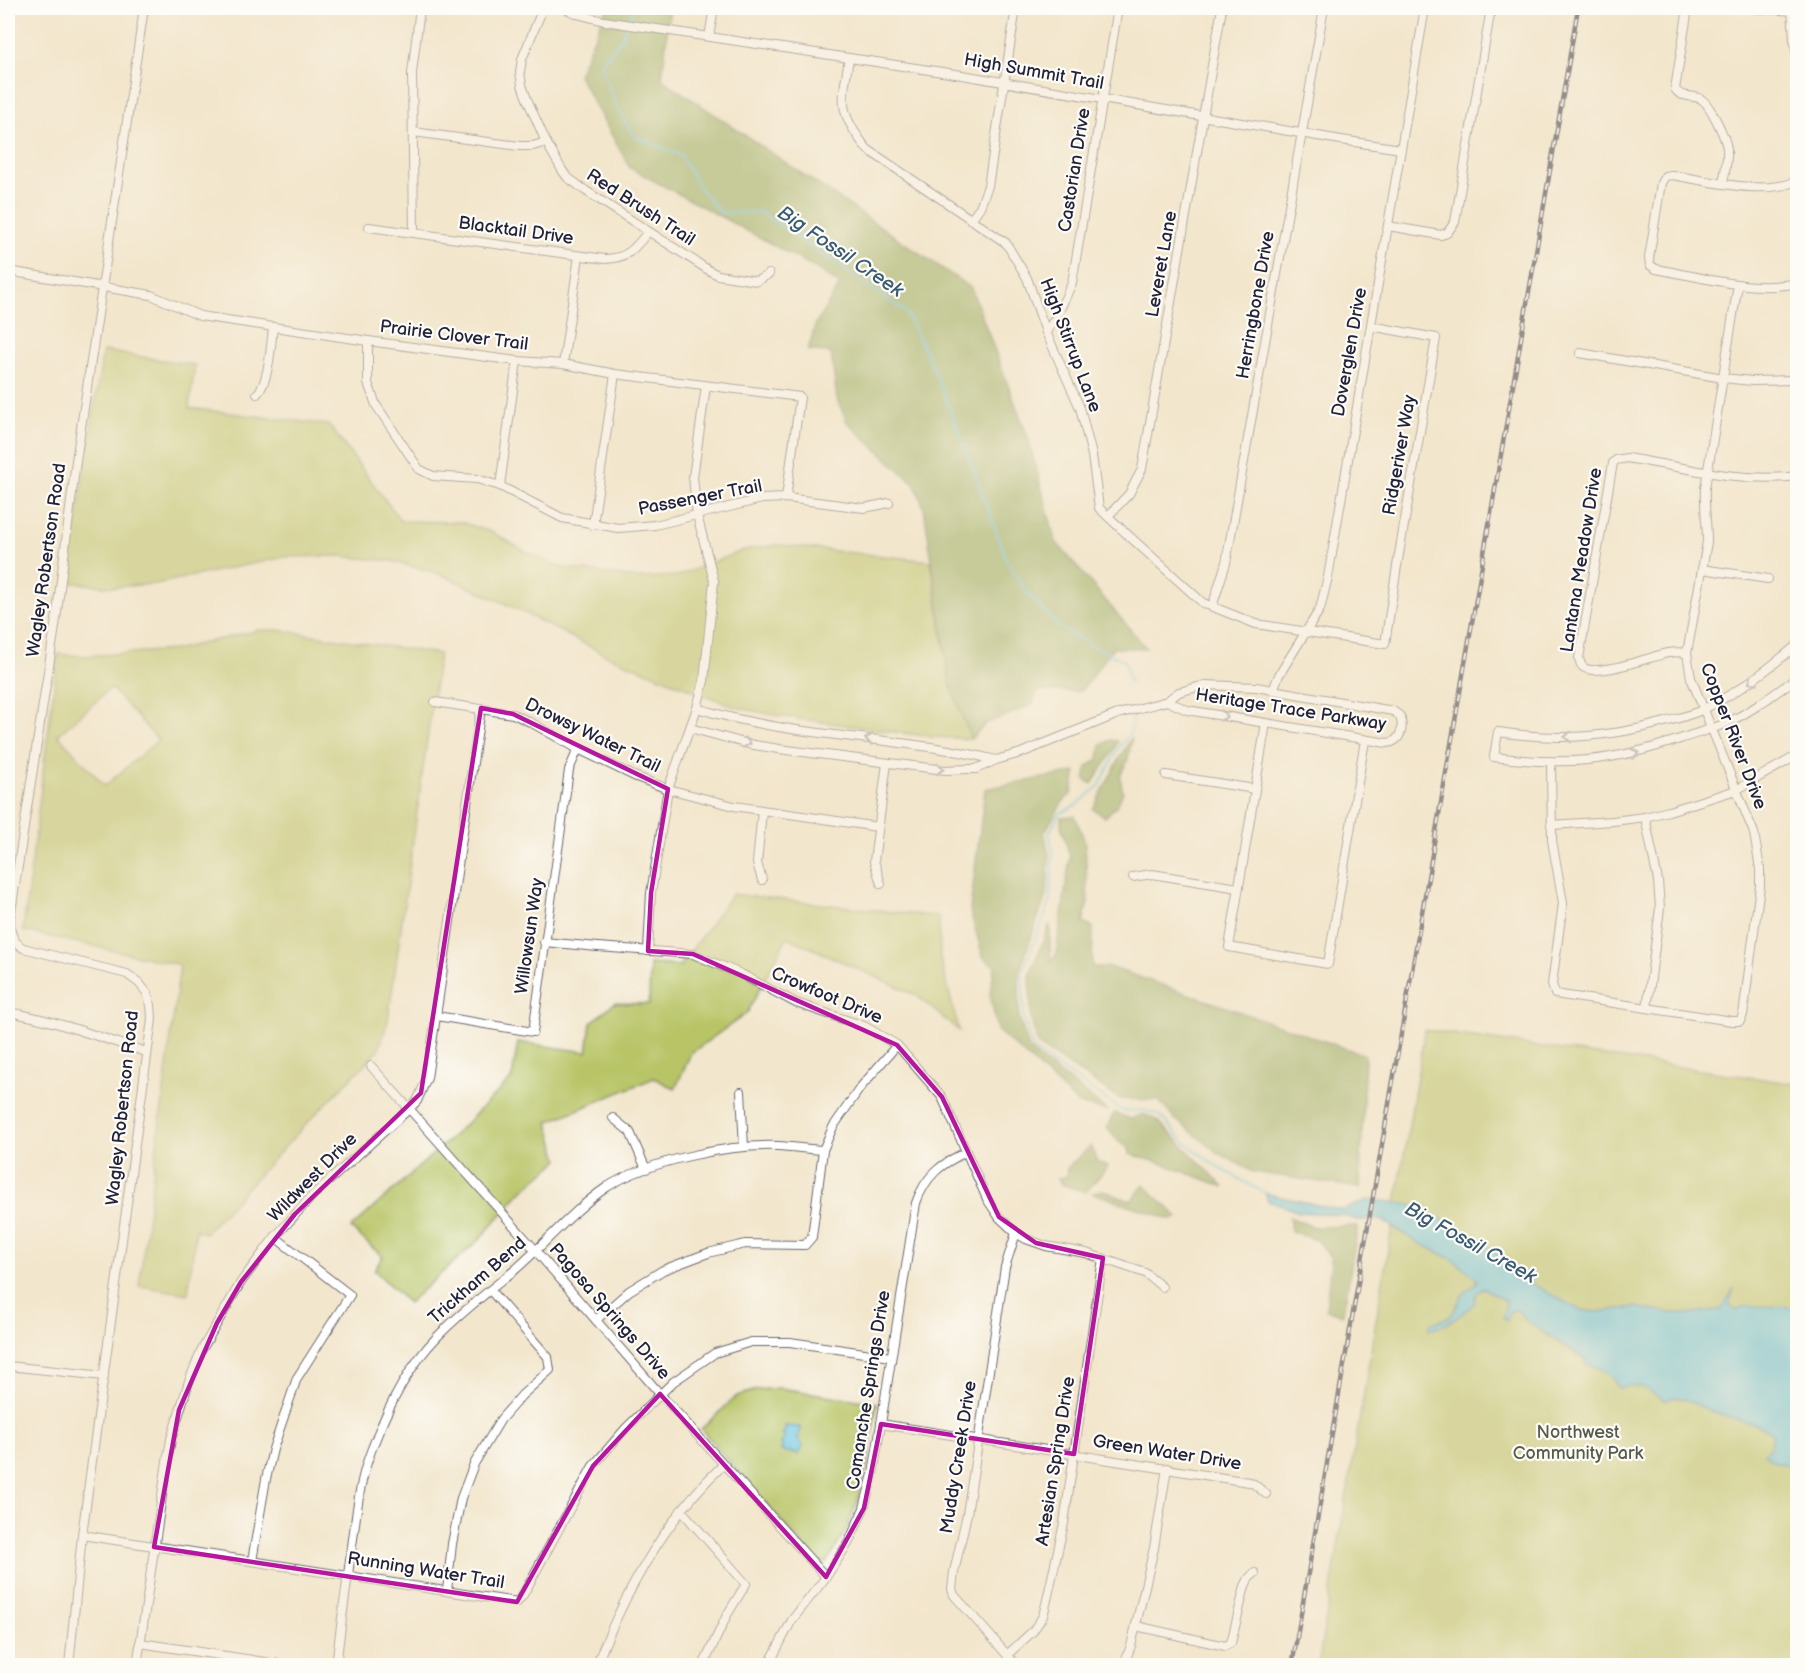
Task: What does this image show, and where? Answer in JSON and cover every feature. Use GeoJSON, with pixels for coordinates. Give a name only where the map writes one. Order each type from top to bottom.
{"type":"FeatureCollection","features":[{"type":"Feature","properties":{"kind":"street","name":"Wagley Robertson Road"},"geometry":{"type":"LineString","coordinates":[[69,1665],[82,1535],[152,1018],[151,1005],[147,993],[135,979],[119,971],[22,948],[14,942],[10,911],[59,603],[76,461],[144,8]]}},
{"type":"Feature","properties":{"kind":"street"},"geometry":{"type":"LineString","coordinates":[[414,232],[412,74],[420,8]]}},
{"type":"Feature","properties":{"kind":"street","name":"Red Brush Trail"},"geometry":{"type":"LineString","coordinates":[[543,8],[526,48],[520,72],[522,85],[546,142],[567,177],[648,232],[718,275],[757,281],[769,274]]}},
{"type":"Feature","properties":{"kind":"street","name":"High Summit Trail"},"geometry":{"type":"LineString","coordinates":[[564,8],[604,21],[1005,82],[1302,134],[1401,148]]}},
{"type":"Feature","properties":{"kind":"street"},"geometry":{"type":"LineString","coordinates":[[709,37],[714,8]]}},
{"type":"Feature","properties":{"kind":"street"},"geometry":{"type":"LineString","coordinates":[[971,220],[980,207],[988,186],[1016,8]]}},
{"type":"Feature","properties":{"kind":"street","name":"Castorian Drive"},"geometry":{"type":"LineString","coordinates":[[1046,332],[1058,314],[1072,283],[1118,8]]}},
{"type":"Feature","properties":{"kind":"street","name":"Leveret Lane"},"geometry":{"type":"LineString","coordinates":[[1108,516],[1129,494],[1142,469],[1222,8]]}},
{"type":"Feature","properties":{"kind":"street","name":"Herringbone Drive"},"geometry":{"type":"LineString","coordinates":[[1212,607],[1226,563],[1324,8]]}},
{"type":"Feature","properties":{"kind":"street","name":"Doverglen Drive"},"geometry":{"type":"LineString","coordinates":[[1273,690],[1279,675],[1320,609],[1328,577],[1425,8]]}},
{"type":"Feature","properties":{"kind":"street"},"geometry":{"type":"LineString","coordinates":[[1388,226],[1441,235],[1447,233],[1455,222],[1491,8]]}},
{"type":"Feature","properties":{"kind":"street"},"geometry":{"type":"LineString","coordinates":[[1688,8],[1676,89],[1677,93],[1697,97],[1708,105],[1727,146],[1724,183]]}},
{"type":"Feature","properties":{"kind":"street"},"geometry":{"type":"LineString","coordinates":[[1749,8],[1794,10],[1797,59]]}},
{"type":"Feature","properties":{"kind":"street","name":"High Stirrup Lane"},"geometry":{"type":"LineString","coordinates":[[849,58],[843,98],[845,115],[852,130],[867,149],[1006,243],[1027,278],[1046,332],[1080,408],[1092,455],[1099,508],[1203,603],[1256,624],[1385,644]]}},
{"type":"Feature","properties":{"kind":"street"},"geometry":{"type":"LineString","coordinates":[[413,132],[519,146],[533,146],[546,142]]}},
{"type":"Feature","properties":{"kind":"street"},"geometry":{"type":"LineString","coordinates":[[1797,180],[1781,186],[1766,187],[1665,176],[1661,183],[1648,258],[1650,265],[1656,269],[1738,284],[1762,286],[1797,283]]}},
{"type":"Feature","properties":{"kind":"street","name":"Blacktail Drive"},"geometry":{"type":"LineString","coordinates":[[369,227],[605,259],[631,252],[648,232]]}},
{"type":"Feature","properties":{"kind":"street"},"geometry":{"type":"LineString","coordinates":[[563,364],[579,256]]}},
{"type":"Feature","properties":{"kind":"street","name":"Prairie Clover Trail"},"geometry":{"type":"LineString","coordinates":[[8,271],[151,295],[200,316],[368,341],[517,361],[563,364],[615,374],[800,398],[786,498]]}},
{"type":"Feature","properties":{"kind":"street","name":"Copper River Drive"},"geometry":{"type":"LineString","coordinates":[[1647,1008],[1740,1021],[1743,1015],[1760,886],[1758,850],[1754,833],[1691,678],[1687,653],[1707,542],[1704,505],[1738,284]]}},
{"type":"Feature","properties":{"kind":"street","name":"Ridgeriver Way"},"geometry":{"type":"LineString","coordinates":[[1371,326],[1436,338],[1385,644]]}},
{"type":"Feature","properties":{"kind":"street"},"geometry":{"type":"LineString","coordinates":[[257,394],[265,381],[273,327]]}},
{"type":"Feature","properties":{"kind":"street","name":"Passenger Trail"},"geometry":{"type":"LineString","coordinates":[[368,341],[368,382],[376,405],[419,469],[433,476],[477,479],[500,486],[562,518],[618,528],[655,525],[762,499],[786,498],[864,508],[889,503]]}},
{"type":"Feature","properties":{"kind":"street"},"geometry":{"type":"LineString","coordinates":[[1580,353],[1723,378],[1752,381],[1797,380]]}},
{"type":"Feature","properties":{"kind":"street"},"geometry":{"type":"LineString","coordinates":[[500,486],[517,361]]}},
{"type":"Feature","properties":{"kind":"street"},"geometry":{"type":"LineString","coordinates":[[593,525],[615,374]]}},
{"type":"Feature","properties":{"kind":"street"},"geometry":{"type":"LineString","coordinates":[[648,951],[651,893],[668,789],[697,708],[704,681],[714,581],[697,515],[693,477],[706,386]]}},
{"type":"Feature","properties":{"kind":"street","name":"Lantana Meadow Drive"},"geometry":{"type":"LineString","coordinates":[[1687,653],[1667,653],[1621,667],[1593,670],[1583,667],[1579,658],[1611,467],[1617,460],[1627,458],[1708,472]]}},
{"type":"Feature","properties":{"kind":"street"},"geometry":{"type":"LineString","coordinates":[[1708,472],[1760,477],[1797,476]]}},
{"type":"Feature","properties":{"kind":"street"},"geometry":{"type":"LineString","coordinates":[[1702,569],[1768,579]]}},
{"type":"Feature","properties":{"kind":"street"},"geometry":{"type":"LineString","coordinates":[[1797,644],[1752,681],[1703,710],[1614,734],[1557,738],[1498,732],[1494,757],[1551,762],[1598,760],[1649,749],[1725,724],[1756,707],[1797,677]]}},
{"type":"Feature","properties":{"kind":"street","name":"Heritage Trace Parkway"},"geometry":{"type":"LineString","coordinates":[[690,728],[755,745],[945,770],[976,769],[1118,714],[1167,701],[1179,692],[1205,685],[1273,690],[1393,711],[1401,716],[1402,723],[1396,741],[1387,743],[1187,710],[1167,701]]}},
{"type":"Feature","properties":{"kind":"street","name":"Drowsy Water Trail"},"geometry":{"type":"LineString","coordinates":[[435,702],[505,712],[520,717],[578,749],[634,776],[668,789],[711,801],[762,811],[878,827]]}},
{"type":"Feature","properties":{"kind":"street","name":"Wildwest Drive"},"geometry":{"type":"LineString","coordinates":[[137,1665],[171,1439],[201,1351],[241,1282],[275,1237],[328,1180],[410,1109],[421,1093],[427,1078],[481,708]]}},
{"type":"Feature","properties":{"kind":"street","name":"Heritage Trace Parkway"},"geometry":{"type":"LineString","coordinates":[[697,708],[758,724],[948,748],[996,760]]}},
{"type":"Feature","properties":{"kind":"street"},"geometry":{"type":"LineString","coordinates":[[1266,723],[1229,947],[1328,964],[1365,740]]}},
{"type":"Feature","properties":{"kind":"street","name":"Willowsun Way"},"geometry":{"type":"LineString","coordinates":[[437,1016],[533,1032],[569,770],[578,749]]}},
{"type":"Feature","properties":{"kind":"street"},"geometry":{"type":"LineString","coordinates":[[1551,825],[1644,817],[1736,790],[1797,755]]}},
{"type":"Feature","properties":{"kind":"street"},"geometry":{"type":"LineString","coordinates":[[1551,762],[1551,825],[1563,903],[1552,984],[1555,994],[1647,1008],[1660,908],[1658,881],[1644,817]]}},
{"type":"Feature","properties":{"kind":"street"},"geometry":{"type":"LineString","coordinates":[[881,884],[874,861],[887,763]]}},
{"type":"Feature","properties":{"kind":"street"},"geometry":{"type":"LineString","coordinates":[[1166,775],[1255,789]]}},
{"type":"Feature","properties":{"kind":"street"},"geometry":{"type":"LineString","coordinates":[[762,811],[757,863],[762,880]]}},
{"type":"Feature","properties":{"kind":"street"},"geometry":{"type":"LineString","coordinates":[[1133,877],[1152,874],[1238,888]]}},
{"type":"Feature","properties":{"kind":"street","name":"Crowfoot Drive"},"geometry":{"type":"LineString","coordinates":[[544,942],[693,954],[741,974],[796,1003],[864,1026],[897,1045],[942,1097],[993,1209],[1016,1233],[1046,1246],[1080,1251],[1145,1273],[1162,1287]]}},
{"type":"Feature","properties":{"kind":"street"},"geometry":{"type":"LineString","coordinates":[[8,1012],[73,1027],[147,1052]]}},
{"type":"Feature","properties":{"kind":"street"},"geometry":{"type":"LineString","coordinates":[[596,1320],[629,1291],[663,1270],[708,1252],[745,1244],[805,1245],[812,1237],[823,1150],[833,1127],[860,1088],[897,1045]]}},
{"type":"Feature","properties":{"kind":"street","name":"Pagosa Springs Drive"},"geometry":{"type":"LineString","coordinates":[[371,1066],[537,1251],[723,1465],[826,1577]]}},
{"type":"Feature","properties":{"kind":"street"},"geometry":{"type":"LineString","coordinates":[[741,1092],[744,1147]]}},
{"type":"Feature","properties":{"kind":"street"},"geometry":{"type":"LineString","coordinates":[[613,1118],[630,1132],[646,1169]]}},
{"type":"Feature","properties":{"kind":"street","name":"Trickham Bend"},"geometry":{"type":"LineString","coordinates":[[336,1665],[360,1488],[370,1453],[400,1389],[435,1338],[458,1316],[537,1251],[569,1216],[608,1186],[646,1169],[696,1155],[744,1147],[776,1146],[823,1150]]}},
{"type":"Feature","properties":{"kind":"street","name":"Comanche Springs Drive"},"geometry":{"type":"LineString","coordinates":[[768,1665],[792,1620],[826,1577],[849,1542],[864,1508],[873,1474],[914,1212],[919,1195],[939,1167],[966,1152]]}},
{"type":"Feature","properties":{"kind":"street","name":"Muddy Creek Drive"},"geometry":{"type":"LineString","coordinates":[[1016,1233],[1005,1267],[967,1514],[952,1588],[954,1595],[1017,1665]]}},
{"type":"Feature","properties":{"kind":"street"},"geometry":{"type":"LineString","coordinates":[[252,1561],[273,1449],[297,1378],[350,1295],[275,1237]]}},
{"type":"Feature","properties":{"kind":"street","name":"Artesian Spring Drive"},"geometry":{"type":"LineString","coordinates":[[1007,1655],[1033,1631],[1045,1609],[1061,1537],[1103,1258]]}},
{"type":"Feature","properties":{"kind":"street"},"geometry":{"type":"LineString","coordinates":[[447,1591],[454,1532],[461,1498],[474,1464],[501,1419],[522,1395],[550,1370],[548,1358],[490,1290]]}},
{"type":"Feature","properties":{"kind":"street","name":"Running Water Trail"},"geometry":{"type":"LineString","coordinates":[[82,1535],[517,1602],[523,1595],[593,1466],[660,1394],[673,1382],[715,1353],[751,1342],[790,1342],[891,1357]]}},
{"type":"Feature","properties":{"kind":"street"},"geometry":{"type":"LineString","coordinates":[[8,1366],[104,1376]]}},
{"type":"Feature","properties":{"kind":"street","name":"Green Water Drive"},"geometry":{"type":"LineString","coordinates":[[881,1424],[1249,1482],[1266,1494]]}},
{"type":"Feature","properties":{"kind":"street"},"geometry":{"type":"LineString","coordinates":[[596,1665],[618,1616],[648,1558],[665,1531],[703,1483],[723,1465]]}},
{"type":"Feature","properties":{"kind":"street"},"geometry":{"type":"LineString","coordinates":[[1123,1665],[1131,1646],[1157,1535],[1167,1468]]}},
{"type":"Feature","properties":{"kind":"street"},"geometry":{"type":"LineString","coordinates":[[681,1509],[746,1584],[727,1615],[702,1665]]}},
{"type":"Feature","properties":{"kind":"street"},"geometry":{"type":"LineString","coordinates":[[1136,1626],[1228,1646],[1231,1643],[1245,1586],[1255,1573]]}},
{"type":"Feature","properties":{"kind":"street"},"geometry":{"type":"LineString","coordinates":[[140,1643],[292,1665]]}},
{"type":"Feature","properties":{"kind":"highlighted area"},"geometry":{"type":"Polygon","coordinates":[[[481,708],[513,714],[668,789],[651,893],[648,951],[693,954],[897,1045],[942,1097],[999,1217],[1036,1243],[1103,1258],[1074,1454],[881,1424],[864,1508],[826,1577],[660,1394],[593,1466],[517,1602],[154,1547],[179,1410],[217,1323],[241,1282],[295,1214],[421,1093],[481,708]]]}},
{"type":"Feature","properties":{"kind":"green space"},"geometry":{"type":"Polygon","coordinates":[[[607,8],[670,8],[662,79],[971,288],[1027,435],[1056,542],[1146,648],[1113,648],[1081,691],[1038,691],[1032,705],[985,724],[971,739],[950,684],[924,508],[915,484],[847,422],[837,399],[831,353],[808,350],[816,323],[840,285],[814,267],[630,168],[578,75],[607,8]]]}},
{"type":"Feature","properties":{"kind":"green space"},"geometry":{"type":"Polygon","coordinates":[[[103,351],[195,365],[189,408],[329,425],[401,521],[460,522],[492,532],[526,552],[560,567],[637,578],[678,576],[744,550],[778,545],[931,561],[950,684],[971,739],[932,737],[779,716],[735,707],[606,655],[515,608],[440,574],[392,561],[340,556],[285,557],[155,584],[113,587],[67,582],[103,351]]]}},
{"type":"Feature","properties":{"kind":"green space"},"geometry":{"type":"Polygon","coordinates":[[[259,630],[279,630],[439,654],[388,1021],[378,1051],[305,1125],[205,1233],[196,1229],[188,1294],[139,1286],[180,965],[23,931],[58,654],[85,656],[174,650],[259,630]],[[111,688],[58,735],[105,786],[158,740],[111,688]]]}},
{"type":"Feature","properties":{"kind":"green space"},"geometry":{"type":"Polygon","coordinates":[[[1132,737],[1128,759],[1120,777],[1123,792],[1118,804],[1105,817],[1093,809],[1132,737]]]}},
{"type":"Feature","properties":{"kind":"green space"},"geometry":{"type":"Polygon","coordinates":[[[1111,740],[1118,741],[1092,784],[1085,780],[1087,767],[1098,759],[1101,745],[1111,740]]]}},
{"type":"Feature","properties":{"kind":"green space"},"geometry":{"type":"Polygon","coordinates":[[[1076,772],[1072,793],[1062,803],[1044,833],[1049,855],[1047,892],[1019,973],[1019,1018],[1030,1051],[1108,1111],[1079,1104],[997,1030],[990,993],[995,966],[983,957],[970,910],[985,789],[1076,772]]]}},
{"type":"Feature","properties":{"kind":"green space"},"geometry":{"type":"Polygon","coordinates":[[[1075,816],[1085,842],[1088,903],[1083,923],[1093,927],[1092,967],[1110,967],[1365,1055],[1360,1188],[1253,1172],[1220,1154],[1175,1119],[1158,1100],[1120,1099],[1038,1045],[1031,1019],[1030,974],[1050,924],[1050,962],[1056,955],[1070,857],[1061,817],[1075,816]]]}},
{"type":"Feature","properties":{"kind":"green space"},"geometry":{"type":"Polygon","coordinates":[[[732,894],[939,917],[940,958],[959,1031],[916,995],[787,937],[747,1013],[691,1053],[675,1089],[654,1078],[548,1122],[559,1160],[521,1192],[479,1240],[408,1303],[374,1270],[383,1257],[351,1228],[452,1137],[512,1078],[518,1042],[587,1052],[591,1023],[614,1003],[649,1004],[650,964],[680,966],[732,894]]]}},
{"type":"Feature","properties":{"kind":"green space","name":"Northwest Community Park"},"geometry":{"type":"Polygon","coordinates":[[[1425,1030],[1797,1084],[1797,1665],[1318,1666],[1425,1030]]]}},
{"type":"Feature","properties":{"kind":"green space"},"geometry":{"type":"Polygon","coordinates":[[[1114,1113],[1131,1119],[1143,1114],[1157,1120],[1224,1187],[1164,1164],[1130,1154],[1129,1148],[1119,1142],[1107,1128],[1114,1113]]]}},
{"type":"Feature","properties":{"kind":"green space"},"geometry":{"type":"Polygon","coordinates":[[[1091,1146],[1097,1161],[1108,1166],[1086,1192],[1061,1184],[1057,1178],[1066,1177],[1067,1168],[1091,1146]]]}},
{"type":"Feature","properties":{"kind":"green space"},"geometry":{"type":"Polygon","coordinates":[[[1144,1185],[1178,1217],[1172,1220],[1093,1193],[1102,1190],[1131,1201],[1144,1185]]]}},
{"type":"Feature","properties":{"kind":"green space"},"geometry":{"type":"Polygon","coordinates":[[[1289,1217],[1314,1227],[1358,1226],[1343,1314],[1326,1310],[1331,1258],[1318,1241],[1291,1231],[1289,1217]]]}},
{"type":"Feature","properties":{"kind":"green space"},"geometry":{"type":"Polygon","coordinates":[[[779,1388],[877,1403],[862,1487],[856,1506],[839,1544],[823,1564],[816,1561],[701,1429],[737,1396],[757,1390],[779,1388]]]}},
{"type":"Feature","properties":{"kind":"water"},"geometry":{"type":"Polygon","coordinates":[[[1265,1193],[1344,1210],[1367,1200],[1418,1206],[1478,1240],[1525,1275],[1527,1281],[1580,1310],[1597,1312],[1635,1307],[1686,1314],[1722,1309],[1734,1288],[1729,1305],[1737,1311],[1745,1306],[1797,1307],[1797,1468],[1773,1461],[1764,1454],[1770,1447],[1773,1433],[1755,1424],[1715,1413],[1685,1399],[1674,1397],[1666,1401],[1639,1386],[1618,1388],[1605,1372],[1585,1364],[1585,1359],[1529,1323],[1517,1310],[1510,1311],[1507,1321],[1503,1317],[1506,1301],[1484,1288],[1476,1294],[1474,1304],[1463,1313],[1448,1323],[1429,1330],[1430,1324],[1449,1317],[1462,1295],[1476,1284],[1476,1278],[1452,1259],[1419,1243],[1380,1219],[1356,1220],[1343,1215],[1299,1212],[1268,1201],[1265,1193]]]}},
{"type":"Feature","properties":{"kind":"water"},"geometry":{"type":"Polygon","coordinates":[[[785,1426],[800,1427],[798,1440],[803,1446],[798,1454],[781,1451],[785,1426]]]}},
{"type":"Feature","properties":{"kind":"waterway","name":"Big Fossil Creek"},"geometry":{"type":"LineString","coordinates":[[629,21],[634,8]]}},
{"type":"Feature","properties":{"kind":"waterway","name":"Big Fossil Creek"},"geometry":{"type":"LineString","coordinates":[[626,27],[622,38],[601,64],[615,103],[634,136],[681,156],[701,190],[721,213],[760,212],[906,312],[933,367],[1007,561],[1027,593],[1058,626],[1094,647],[1125,661],[1130,683]]}},
{"type":"Feature","properties":{"kind":"waterway","name":"Big Fossil Creek"},"geometry":{"type":"LineString","coordinates":[[1132,718],[1131,732],[1119,747],[1099,786],[1078,804],[1059,814],[1049,833],[1053,852],[1050,902],[1022,973],[1024,1018],[1033,1050],[1123,1111],[1143,1110],[1160,1115],[1182,1140],[1216,1166],[1265,1193]]}},
{"type":"Feature","properties":{"kind":"railway"},"geometry":{"type":"LineString","coordinates":[[1292,1666],[1578,8]]}}]}
